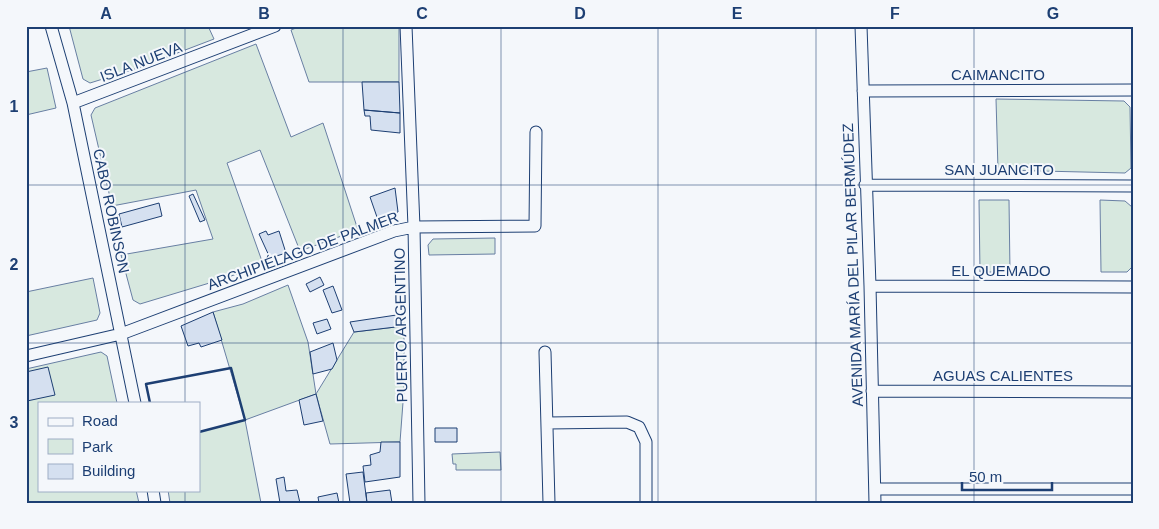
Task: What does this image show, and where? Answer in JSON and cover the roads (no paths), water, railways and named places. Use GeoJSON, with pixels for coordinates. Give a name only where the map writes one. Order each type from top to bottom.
{"type":"FeatureCollection","features":[{"type":"Feature","properties":{"kind":"street","name":"CABO ROBINSON"},"geometry":{"type":"LineString","coordinates":[[51,26],[73,103],[135,402]]}},
{"type":"Feature","properties":{"kind":"street","name":"ISLA NUEVA"},"geometry":{"type":"LineString","coordinates":[[73,103],[275,26]]}},
{"type":"Feature","properties":{"kind":"street","name":"PUERTO ARGENTINO"},"geometry":{"type":"LineString","coordinates":[[406,26],[414,227],[419,503]]}},
{"type":"Feature","properties":{"kind":"street","name":"AVENIDA MARÍA DEL PILAR BERMÚDEZ"},"geometry":{"type":"LineString","coordinates":[[861,26],[875,503]]}},
{"type":"Feature","properties":{"kind":"street","name":"CAIMANCITO"},"geometry":{"type":"LineString","coordinates":[[863,91],[1133,90]]}},
{"type":"Feature","properties":{"kind":"street","name":"ARCHIPIÉLAGO DE PALMER"},"geometry":{"type":"LineString","coordinates":[[26,356],[121,334],[394,231],[414,227],[535,226],[536,132]]}},
{"type":"Feature","properties":{"kind":"street","name":"SAN JUANCITO"},"geometry":{"type":"LineString","coordinates":[[865,185],[1133,186]]}},
{"type":"Feature","properties":{"kind":"street","name":"EL QUEMADO"},"geometry":{"type":"LineString","coordinates":[[870,286],[1133,286]]}},
{"type":"Feature","properties":{"kind":"street"},"geometry":{"type":"LineString","coordinates":[[545,352],[549,503]]}},
{"type":"Feature","properties":{"kind":"street","name":"AGUAS CALIENTES"},"geometry":{"type":"LineString","coordinates":[[872,391],[1133,392]]}},
{"type":"Feature","properties":{"kind":"street"},"geometry":{"type":"LineString","coordinates":[[547,423],[627,422],[639,427],[646,442],[646,503]]}},
{"type":"Feature","properties":{"kind":"street"},"geometry":{"type":"LineString","coordinates":[[874,489],[1133,489]]}}]}
